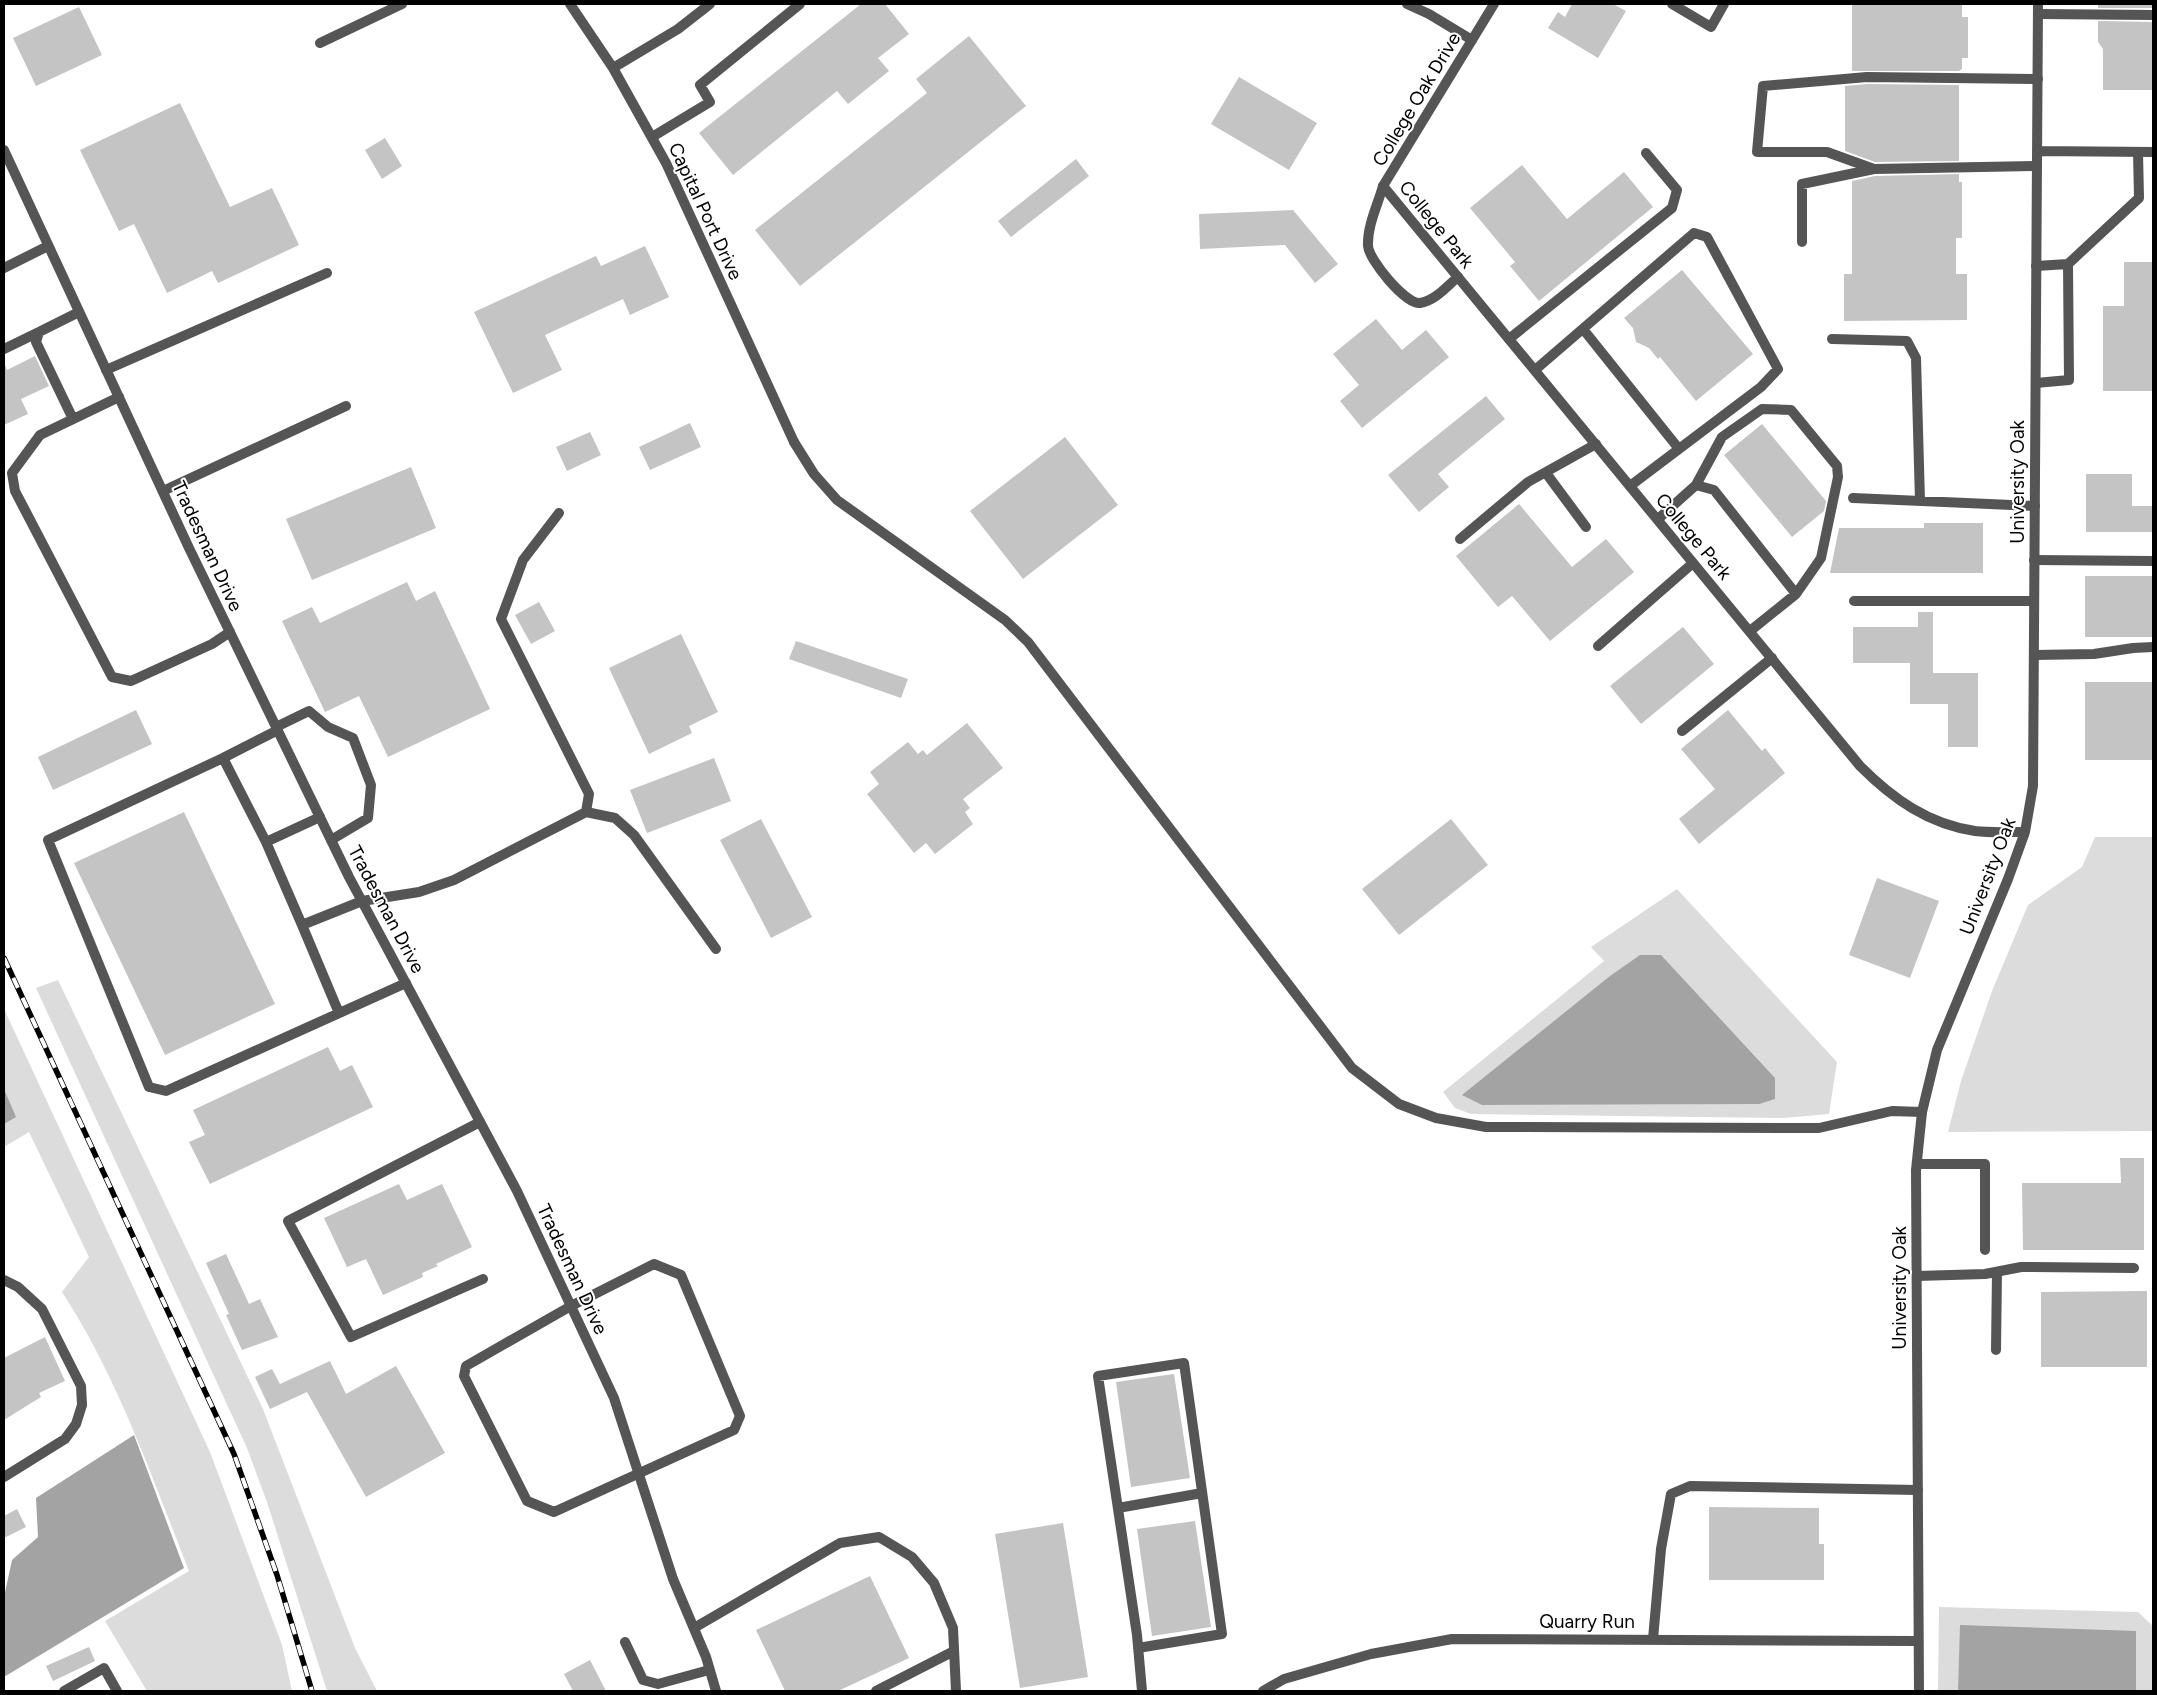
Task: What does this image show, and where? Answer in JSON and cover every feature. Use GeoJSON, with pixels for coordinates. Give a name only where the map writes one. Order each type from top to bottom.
{"type":"FeatureCollection","features":[{"type":"Feature","properties":{"kind":"street"},"geometry":{"type":"LineString","coordinates":[[320,43],[402,4]]}},
{"type":"Feature","properties":{"kind":"street","name":"Capital Port Drive"},"geometry":{"type":"LineString","coordinates":[[570,4],[613,68],[666,163],[794,442],[814,474],[837,500],[1005,620],[1028,642],[1352,1068],[1399,1104],[1436,1118],[1486,1127],[1819,1128],[1892,1111],[1922,1112]]}},
{"type":"Feature","properties":{"kind":"street"},"geometry":{"type":"LineString","coordinates":[[613,68],[678,29],[710,4]]}},
{"type":"Feature","properties":{"kind":"street"},"geometry":{"type":"LineString","coordinates":[[652,137],[710,102],[700,85],[800,4]]}},
{"type":"Feature","properties":{"kind":"street"},"geometry":{"type":"LineString","coordinates":[[1407,4],[1429,14],[1472,40]]}},
{"type":"Feature","properties":{"kind":"street","name":"College Oak Drive"},"geometry":{"type":"LineString","coordinates":[[1458,277],[1432,299],[1422,303],[1410,300],[1398,290],[1374,262],[1368,248],[1369,232],[1383,186],[1494,4]]}},
{"type":"Feature","properties":{"kind":"street"},"geometry":{"type":"LineString","coordinates":[[1672,4],[1711,27],[1724,4]]}},
{"type":"Feature","properties":{"kind":"street"},"geometry":{"type":"LineString","coordinates":[[2038,9],[2153,15]]}},
{"type":"Feature","properties":{"kind":"street","name":"University Oak"},"geometry":{"type":"LineString","coordinates":[[1918,1691],[1917,1164],[1922,1112],[1937,1050],[2008,879],[2025,832],[2033,786],[2038,9]]}},
{"type":"Feature","properties":{"kind":"street"},"geometry":{"type":"LineString","coordinates":[[1874,169],[1827,152],[1757,152],[1763,86],[1867,77],[2038,79]]}},
{"type":"Feature","properties":{"kind":"street","name":"Tradesman Drive"},"geometry":{"type":"LineString","coordinates":[[4,150],[7,165],[48,246],[230,632],[331,840],[517,1191],[614,1398],[673,1578],[694,1628],[716,1691]]}},
{"type":"Feature","properties":{"kind":"street"},"geometry":{"type":"LineString","coordinates":[[2037,151],[2153,152]]}},
{"type":"Feature","properties":{"kind":"street"},"geometry":{"type":"LineString","coordinates":[[2036,266],[2068,264],[2139,198],[2138,152]]}},
{"type":"Feature","properties":{"kind":"street"},"geometry":{"type":"LineString","coordinates":[[1509,339],[1672,208],[1677,190],[1646,153]]}},
{"type":"Feature","properties":{"kind":"street"},"geometry":{"type":"LineString","coordinates":[[1802,242],[1802,184],[1874,169],[2037,166]]}},
{"type":"Feature","properties":{"kind":"street","name":"College Park"},"geometry":{"type":"LineString","coordinates":[[1383,186],[1860,766],[1887,792],[1919,814],[1936,821],[1976,831],[2025,832]]}},
{"type":"Feature","properties":{"kind":"street"},"geometry":{"type":"LineString","coordinates":[[1535,370],[1694,234],[1707,237],[1778,369],[1761,387],[1630,486]]}},
{"type":"Feature","properties":{"kind":"street"},"geometry":{"type":"LineString","coordinates":[[4,268],[48,246]]}},
{"type":"Feature","properties":{"kind":"street"},"geometry":{"type":"LineString","coordinates":[[2036,383],[2069,380],[2068,264]]}},
{"type":"Feature","properties":{"kind":"street"},"geometry":{"type":"LineString","coordinates":[[106,370],[327,273]]}},
{"type":"Feature","properties":{"kind":"street"},"geometry":{"type":"LineString","coordinates":[[4,348],[79,312]]}},
{"type":"Feature","properties":{"kind":"street"},"geometry":{"type":"LineString","coordinates":[[1583,329],[1679,449]]}},
{"type":"Feature","properties":{"kind":"street"},"geometry":{"type":"LineString","coordinates":[[39,332],[36,342],[73,418]]}},
{"type":"Feature","properties":{"kind":"street"},"geometry":{"type":"LineString","coordinates":[[1832,339],[1907,341],[1916,358],[1920,501]]}},
{"type":"Feature","properties":{"kind":"street"},"geometry":{"type":"LineString","coordinates":[[119,397],[40,434],[12,473],[15,491],[112,677],[131,681],[212,644],[230,632]]}},
{"type":"Feature","properties":{"kind":"street"},"geometry":{"type":"LineString","coordinates":[[163,491],[346,406]]}},
{"type":"Feature","properties":{"kind":"street"},"geometry":{"type":"LineString","coordinates":[[1658,519],[1696,485],[1722,438],[1762,409],[1791,410],[1837,466],[1838,477],[1821,558],[1796,594],[1750,631]]}},
{"type":"Feature","properties":{"kind":"street"},"geometry":{"type":"LineString","coordinates":[[1460,540],[1528,482],[1596,444]]}},
{"type":"Feature","properties":{"kind":"street"},"geometry":{"type":"LineString","coordinates":[[1546,473],[1586,527]]}},
{"type":"Feature","properties":{"kind":"street"},"geometry":{"type":"LineString","coordinates":[[1696,485],[1714,490],[1796,594]]}},
{"type":"Feature","properties":{"kind":"street"},"geometry":{"type":"LineString","coordinates":[[1853,498],[2035,506]]}},
{"type":"Feature","properties":{"kind":"street"},"geometry":{"type":"LineString","coordinates":[[559,513],[523,560],[500,619],[588,794],[586,812]]}},
{"type":"Feature","properties":{"kind":"street"},"geometry":{"type":"LineString","coordinates":[[2034,560],[2153,561]]}},
{"type":"Feature","properties":{"kind":"street"},"geometry":{"type":"LineString","coordinates":[[1598,646],[1693,563]]}},
{"type":"Feature","properties":{"kind":"street"},"geometry":{"type":"LineString","coordinates":[[1854,601],[2034,601]]}},
{"type":"Feature","properties":{"kind":"street"},"geometry":{"type":"LineString","coordinates":[[2034,655],[2094,654],[2153,647]]}},
{"type":"Feature","properties":{"kind":"street"},"geometry":{"type":"LineString","coordinates":[[1682,731],[1772,658]]}},
{"type":"Feature","properties":{"kind":"street"},"geometry":{"type":"LineString","coordinates":[[331,840],[368,818],[371,785],[353,738],[328,728],[309,711],[223,758],[48,840],[149,1087],[166,1091],[406,983]]}},
{"type":"Feature","properties":{"kind":"street"},"geometry":{"type":"LineString","coordinates":[[223,758],[266,842],[339,1013]]}},
{"type":"Feature","properties":{"kind":"street"},"geometry":{"type":"LineString","coordinates":[[302,925],[362,901],[419,892],[454,880],[586,812],[614,818],[634,835],[716,949]]}},
{"type":"Feature","properties":{"kind":"street"},"geometry":{"type":"LineString","coordinates":[[266,842],[320,817]]}},
{"type":"Feature","properties":{"kind":"street"},"geometry":{"type":"LineString","coordinates":[[480,1122],[288,1221],[351,1337],[483,1279]]}},
{"type":"Feature","properties":{"kind":"street"},"geometry":{"type":"LineString","coordinates":[[1917,1164],[1985,1164],[1985,1250]]}},
{"type":"Feature","properties":{"kind":"street"},"geometry":{"type":"LineString","coordinates":[[654,1264],[681,1275],[740,1416],[734,1430],[554,1512],[527,1501],[464,1376],[466,1366],[571,1306],[654,1264]]}},
{"type":"Feature","properties":{"kind":"street"},"geometry":{"type":"LineString","coordinates":[[1917,1276],[1997,1272],[2021,1267],[2134,1268]]}},
{"type":"Feature","properties":{"kind":"street"},"geometry":{"type":"LineString","coordinates":[[1996,1350],[1997,1272]]}},
{"type":"Feature","properties":{"kind":"street"},"geometry":{"type":"LineString","coordinates":[[4,1280],[18,1287],[42,1309],[81,1386],[82,1405],[76,1424],[65,1439],[4,1477]]}},
{"type":"Feature","properties":{"kind":"street"},"geometry":{"type":"LineString","coordinates":[[1138,1648],[1222,1634],[1184,1363],[1098,1376],[1138,1648],[1142,1691]]}},
{"type":"Feature","properties":{"kind":"street"},"geometry":{"type":"LineString","coordinates":[[1653,1639],[1661,1549],[1671,1494],[1690,1486],[1918,1490]]}},
{"type":"Feature","properties":{"kind":"street"},"geometry":{"type":"LineString","coordinates":[[1118,1508],[1202,1493]]}},
{"type":"Feature","properties":{"kind":"street"},"geometry":{"type":"LineString","coordinates":[[694,1628],[840,1543],[879,1537],[912,1557],[934,1583],[953,1628],[956,1691]]}},
{"type":"Feature","properties":{"kind":"street","name":"Quarry Run"},"geometry":{"type":"LineString","coordinates":[[1263,1691],[1284,1679],[1371,1654],[1452,1639],[1918,1641]]}},
{"type":"Feature","properties":{"kind":"street"},"geometry":{"type":"LineString","coordinates":[[625,1642],[643,1680],[658,1684],[709,1670]]}},
{"type":"Feature","properties":{"kind":"street"},"geometry":{"type":"LineString","coordinates":[[876,1691],[954,1651]]}},
{"type":"Feature","properties":{"kind":"street"},"geometry":{"type":"LineString","coordinates":[[64,1691],[104,1668],[117,1691]]}},
{"type":"Feature","properties":{"kind":"shaded area"},"geometry":{"type":"Polygon","coordinates":[[[2095,837],[2153,837],[2153,1131],[1948,1132],[1961,1081],[1992,991],[2028,905],[2082,867],[2095,837]]]}},
{"type":"Feature","properties":{"kind":"shaded area"},"geometry":{"type":"Polygon","coordinates":[[[1677,889],[1837,1062],[1829,1114],[1783,1118],[1471,1114],[1455,1108],[1443,1092],[1604,961],[1591,947],[1677,889]]]}},
{"type":"Feature","properties":{"kind":"shaded area"},"geometry":{"type":"Polygon","coordinates":[[[1640,955],[1661,955],[1775,1078],[1775,1099],[1759,1104],[1482,1105],[1462,1095],[1610,976],[1640,955]]]}},
{"type":"Feature","properties":{"kind":"shaded area"},"geometry":{"type":"Polygon","coordinates":[[[58,980],[263,1409],[355,1648],[377,1691],[327,1691],[267,1502],[247,1448],[36,988],[58,980]]]}},
{"type":"Feature","properties":{"kind":"shaded area"},"geometry":{"type":"Polygon","coordinates":[[[4,1009],[210,1452],[282,1645],[292,1691],[147,1691],[105,1621],[189,1571],[147,1463],[117,1393],[100,1358],[62,1292],[89,1257],[29,1132],[4,1147],[4,1009]]]}},
{"type":"Feature","properties":{"kind":"shaded area"},"geometry":{"type":"Polygon","coordinates":[[[4,1089],[16,1117],[4,1124],[4,1089]]]}},
{"type":"Feature","properties":{"kind":"shaded area"},"geometry":{"type":"Polygon","coordinates":[[[134,1435],[184,1568],[4,1677],[4,1597],[12,1560],[38,1537],[36,1498],[134,1435]]]}},
{"type":"Feature","properties":{"kind":"shaded area"},"geometry":{"type":"Polygon","coordinates":[[[1939,1607],[2138,1612],[2153,1626],[2153,1691],[1938,1691],[1939,1607]]]}},
{"type":"Feature","properties":{"kind":"shaded area"},"geometry":{"type":"Polygon","coordinates":[[[1960,1625],[2136,1631],[2136,1691],[1958,1691],[1960,1625]]]}},
{"type":"Feature","properties":{"kind":"building"},"geometry":{"type":"Polygon","coordinates":[[[861,4],[885,4],[909,34],[878,58],[889,71],[848,104],[837,91],[733,175],[699,133],[861,4]]]}},
{"type":"Feature","properties":{"kind":"building"},"geometry":{"type":"Polygon","coordinates":[[[1572,4],[1613,4],[1626,11],[1598,58],[1548,28],[1558,12],[1565,17],[1572,4]]]}},
{"type":"Feature","properties":{"kind":"building"},"geometry":{"type":"Polygon","coordinates":[[[1852,4],[1962,4],[1962,17],[1968,17],[1968,58],[1962,58],[1962,69],[1959,71],[1852,71],[1852,4]]]}},
{"type":"Feature","properties":{"kind":"building"},"geometry":{"type":"Polygon","coordinates":[[[2098,4],[2153,4],[2153,8],[2098,8],[2098,4]]]}},
{"type":"Feature","properties":{"kind":"building"},"geometry":{"type":"Polygon","coordinates":[[[79,7],[102,55],[36,86],[13,38],[79,7]]]}},
{"type":"Feature","properties":{"kind":"building"},"geometry":{"type":"Polygon","coordinates":[[[2098,21],[2153,22],[2153,90],[2103,90],[2103,49],[2098,42],[2098,21]]]}},
{"type":"Feature","properties":{"kind":"building"},"geometry":{"type":"Polygon","coordinates":[[[969,36],[1026,106],[800,286],[755,230],[927,93],[916,79],[969,36]]]}},
{"type":"Feature","properties":{"kind":"building"},"geometry":{"type":"Polygon","coordinates":[[[1239,77],[1317,123],[1289,170],[1211,124],[1239,77]]]}},
{"type":"Feature","properties":{"kind":"building"},"geometry":{"type":"Polygon","coordinates":[[[1867,84],[1959,85],[1959,161],[1875,162],[1845,151],[1845,86],[1867,84]]]}},
{"type":"Feature","properties":{"kind":"building"},"geometry":{"type":"Polygon","coordinates":[[[180,103],[230,207],[272,188],[299,245],[218,283],[212,271],[167,293],[134,224],[119,231],[80,150],[180,103]]]}},
{"type":"Feature","properties":{"kind":"building"},"geometry":{"type":"Polygon","coordinates":[[[385,138],[402,166],[382,179],[365,150],[385,138]]]}},
{"type":"Feature","properties":{"kind":"building"},"geometry":{"type":"Polygon","coordinates":[[[1076,159],[1089,176],[1011,237],[998,221],[1076,159]]]}},
{"type":"Feature","properties":{"kind":"building"},"geometry":{"type":"Polygon","coordinates":[[[1522,165],[1567,219],[1624,172],[1653,207],[1539,301],[1510,266],[1515,262],[1470,208],[1522,165]]]}},
{"type":"Feature","properties":{"kind":"building"},"geometry":{"type":"Polygon","coordinates":[[[1959,174],[1959,182],[1962,182],[1962,238],[1956,238],[1956,274],[1967,274],[1967,320],[1844,321],[1844,274],[1852,274],[1852,181],[1875,176],[1959,174]]]}},
{"type":"Feature","properties":{"kind":"building"},"geometry":{"type":"Polygon","coordinates":[[[1293,210],[1338,264],[1315,283],[1285,245],[1200,249],[1199,214],[1293,210]]]}},
{"type":"Feature","properties":{"kind":"building"},"geometry":{"type":"Polygon","coordinates":[[[645,246],[669,297],[630,315],[623,299],[545,335],[562,370],[513,393],[474,312],[596,256],[601,266],[645,246]]]}},
{"type":"Feature","properties":{"kind":"building"},"geometry":{"type":"Polygon","coordinates":[[[2124,262],[2153,262],[2153,391],[2103,391],[2103,306],[2124,306],[2124,262]]]}},
{"type":"Feature","properties":{"kind":"building"},"geometry":{"type":"Polygon","coordinates":[[[1682,270],[1753,354],[1696,401],[1660,357],[1658,359],[1649,348],[1636,342],[1633,328],[1624,318],[1682,270]]]}},
{"type":"Feature","properties":{"kind":"building"},"geometry":{"type":"Polygon","coordinates":[[[1376,319],[1402,350],[1426,330],[1449,357],[1362,428],[1340,401],[1359,385],[1333,354],[1376,319]]]}},
{"type":"Feature","properties":{"kind":"building"},"geometry":{"type":"Polygon","coordinates":[[[35,356],[49,386],[21,399],[28,414],[4,425],[4,363],[7,370],[35,356]]]}},
{"type":"Feature","properties":{"kind":"building"},"geometry":{"type":"Polygon","coordinates":[[[1486,396],[1505,419],[1438,474],[1449,487],[1419,512],[1388,475],[1486,396]]]}},
{"type":"Feature","properties":{"kind":"building"},"geometry":{"type":"Polygon","coordinates":[[[690,423],[701,447],[650,470],[639,447],[690,423]]]}},
{"type":"Feature","properties":{"kind":"building"},"geometry":{"type":"Polygon","coordinates":[[[1762,424],[1826,501],[1824,511],[1792,537],[1724,455],[1762,424]]]}},
{"type":"Feature","properties":{"kind":"building"},"geometry":{"type":"Polygon","coordinates":[[[590,432],[601,455],[567,471],[556,447],[590,432]]]}},
{"type":"Feature","properties":{"kind":"building"},"geometry":{"type":"Polygon","coordinates":[[[1065,437],[1118,505],[1023,579],[970,511],[1065,437]]]}},
{"type":"Feature","properties":{"kind":"building"},"geometry":{"type":"Polygon","coordinates":[[[411,467],[436,528],[312,580],[286,519],[411,467]]]}},
{"type":"Feature","properties":{"kind":"building"},"geometry":{"type":"Polygon","coordinates":[[[2086,474],[2132,474],[2132,506],[2153,506],[2153,532],[2086,532],[2086,474]]]}},
{"type":"Feature","properties":{"kind":"building"},"geometry":{"type":"Polygon","coordinates":[[[1519,504],[1572,567],[1606,539],[1634,572],[1550,641],[1512,596],[1498,607],[1456,556],[1519,504]]]}},
{"type":"Feature","properties":{"kind":"building"},"geometry":{"type":"Polygon","coordinates":[[[1924,523],[1983,523],[1983,573],[1830,573],[1839,528],[1924,528],[1924,523]]]}},
{"type":"Feature","properties":{"kind":"building"},"geometry":{"type":"Polygon","coordinates":[[[2085,576],[2153,576],[2153,637],[2085,637],[2085,576]]]}},
{"type":"Feature","properties":{"kind":"building"},"geometry":{"type":"Polygon","coordinates":[[[407,582],[416,601],[435,591],[490,709],[388,757],[359,696],[325,712],[282,621],[312,607],[320,623],[407,582]]]}},
{"type":"Feature","properties":{"kind":"building"},"geometry":{"type":"Polygon","coordinates":[[[539,602],[555,631],[531,644],[515,615],[539,602]]]}},
{"type":"Feature","properties":{"kind":"building"},"geometry":{"type":"Polygon","coordinates":[[[1918,612],[1933,612],[1933,673],[1978,673],[1978,747],[1948,747],[1948,704],[1910,704],[1910,663],[1853,663],[1853,627],[1918,627],[1918,612]]]}},
{"type":"Feature","properties":{"kind":"building"},"geometry":{"type":"Polygon","coordinates":[[[1683,627],[1714,664],[1641,724],[1610,686],[1683,627]]]}},
{"type":"Feature","properties":{"kind":"building"},"geometry":{"type":"Polygon","coordinates":[[[681,634],[718,712],[689,726],[692,733],[649,754],[609,668],[681,634]]]}},
{"type":"Feature","properties":{"kind":"building"},"geometry":{"type":"Polygon","coordinates":[[[796,641],[908,679],[901,698],[789,659],[796,641]]]}},
{"type":"Feature","properties":{"kind":"building"},"geometry":{"type":"Polygon","coordinates":[[[2085,682],[2153,682],[2153,760],[2085,760],[2085,682]]]}},
{"type":"Feature","properties":{"kind":"building"},"geometry":{"type":"Polygon","coordinates":[[[136,710],[152,744],[53,790],[38,757],[136,710]]]}},
{"type":"Feature","properties":{"kind":"building"},"geometry":{"type":"Polygon","coordinates":[[[1728,710],[1762,751],[1765,748],[1785,773],[1699,844],[1679,819],[1715,789],[1681,749],[1728,710]]]}},
{"type":"Feature","properties":{"kind":"building"},"geometry":{"type":"Polygon","coordinates":[[[967,723],[1003,768],[963,799],[970,808],[965,812],[973,824],[935,854],[926,843],[914,853],[867,794],[879,784],[870,772],[908,742],[918,754],[923,750],[927,755],[967,723]]]}},
{"type":"Feature","properties":{"kind":"building"},"geometry":{"type":"Polygon","coordinates":[[[714,758],[731,801],[647,833],[630,790],[714,758]]]}},
{"type":"Feature","properties":{"kind":"building"},"geometry":{"type":"Polygon","coordinates":[[[184,812],[275,1004],[165,1055],[74,863],[184,812]]]}},
{"type":"Feature","properties":{"kind":"building"},"geometry":{"type":"Polygon","coordinates":[[[761,819],[812,917],[771,938],[720,840],[761,819]]]}},
{"type":"Feature","properties":{"kind":"building"},"geometry":{"type":"Polygon","coordinates":[[[1451,819],[1488,865],[1399,935],[1362,889],[1451,819]]]}},
{"type":"Feature","properties":{"kind":"building"},"geometry":{"type":"Polygon","coordinates":[[[1877,878],[1939,901],[1910,978],[1849,955],[1877,878]]]}},
{"type":"Feature","properties":{"kind":"building"},"geometry":{"type":"Polygon","coordinates":[[[328,1047],[340,1071],[352,1065],[373,1107],[210,1184],[189,1142],[205,1135],[193,1110],[328,1047]]]}},
{"type":"Feature","properties":{"kind":"building"},"geometry":{"type":"Polygon","coordinates":[[[2120,1158],[2144,1158],[2144,1250],[2023,1250],[2022,1183],[2121,1183],[2120,1158]]]}},
{"type":"Feature","properties":{"kind":"building"},"geometry":{"type":"Polygon","coordinates":[[[399,1184],[407,1200],[442,1184],[472,1247],[436,1264],[438,1266],[422,1273],[423,1277],[383,1295],[366,1259],[347,1267],[324,1218],[399,1184]]]}},
{"type":"Feature","properties":{"kind":"building"},"geometry":{"type":"Polygon","coordinates":[[[226,1254],[249,1304],[260,1299],[278,1337],[242,1350],[226,1315],[229,1314],[206,1263],[226,1254]]]}},
{"type":"Feature","properties":{"kind":"building"},"geometry":{"type":"Polygon","coordinates":[[[2147,1291],[2147,1367],[2041,1367],[2041,1292],[2147,1291]]]}},
{"type":"Feature","properties":{"kind":"building"},"geometry":{"type":"Polygon","coordinates":[[[45,1337],[65,1381],[39,1393],[41,1397],[4,1420],[4,1358],[45,1337]]]}},
{"type":"Feature","properties":{"kind":"building"},"geometry":{"type":"Polygon","coordinates":[[[330,1361],[346,1394],[396,1366],[445,1453],[366,1497],[307,1392],[270,1409],[255,1377],[272,1369],[280,1384],[330,1361]]]}},
{"type":"Feature","properties":{"kind":"building"},"geometry":{"type":"Polygon","coordinates":[[[1174,1374],[1190,1478],[1131,1487],[1116,1382],[1174,1374]]]}},
{"type":"Feature","properties":{"kind":"building"},"geometry":{"type":"Polygon","coordinates":[[[1709,1507],[1819,1508],[1819,1544],[1824,1544],[1824,1580],[1709,1580],[1709,1507]]]}},
{"type":"Feature","properties":{"kind":"building"},"geometry":{"type":"Polygon","coordinates":[[[17,1509],[26,1527],[4,1538],[4,1516],[17,1509]]]}},
{"type":"Feature","properties":{"kind":"building"},"geometry":{"type":"Polygon","coordinates":[[[1195,1521],[1211,1627],[1152,1636],[1137,1529],[1195,1521]]]}},
{"type":"Feature","properties":{"kind":"building"},"geometry":{"type":"Polygon","coordinates":[[[1063,1523],[1088,1677],[1020,1688],[995,1534],[1063,1523]]]}},
{"type":"Feature","properties":{"kind":"building"},"geometry":{"type":"Polygon","coordinates":[[[870,1576],[909,1658],[838,1691],[785,1691],[756,1630],[870,1576]]]}},
{"type":"Feature","properties":{"kind":"building"},"geometry":{"type":"Polygon","coordinates":[[[89,1647],[95,1661],[53,1681],[46,1666],[89,1647]]]}},
{"type":"Feature","properties":{"kind":"building"},"geometry":{"type":"Polygon","coordinates":[[[590,1660],[606,1691],[573,1691],[564,1674],[590,1660]]]}},
{"type":"Feature","properties":{"kind":"railway"},"geometry":{"type":"LineString","coordinates":[[4,958],[234,1454],[277,1575],[312,1691]]}}]}
